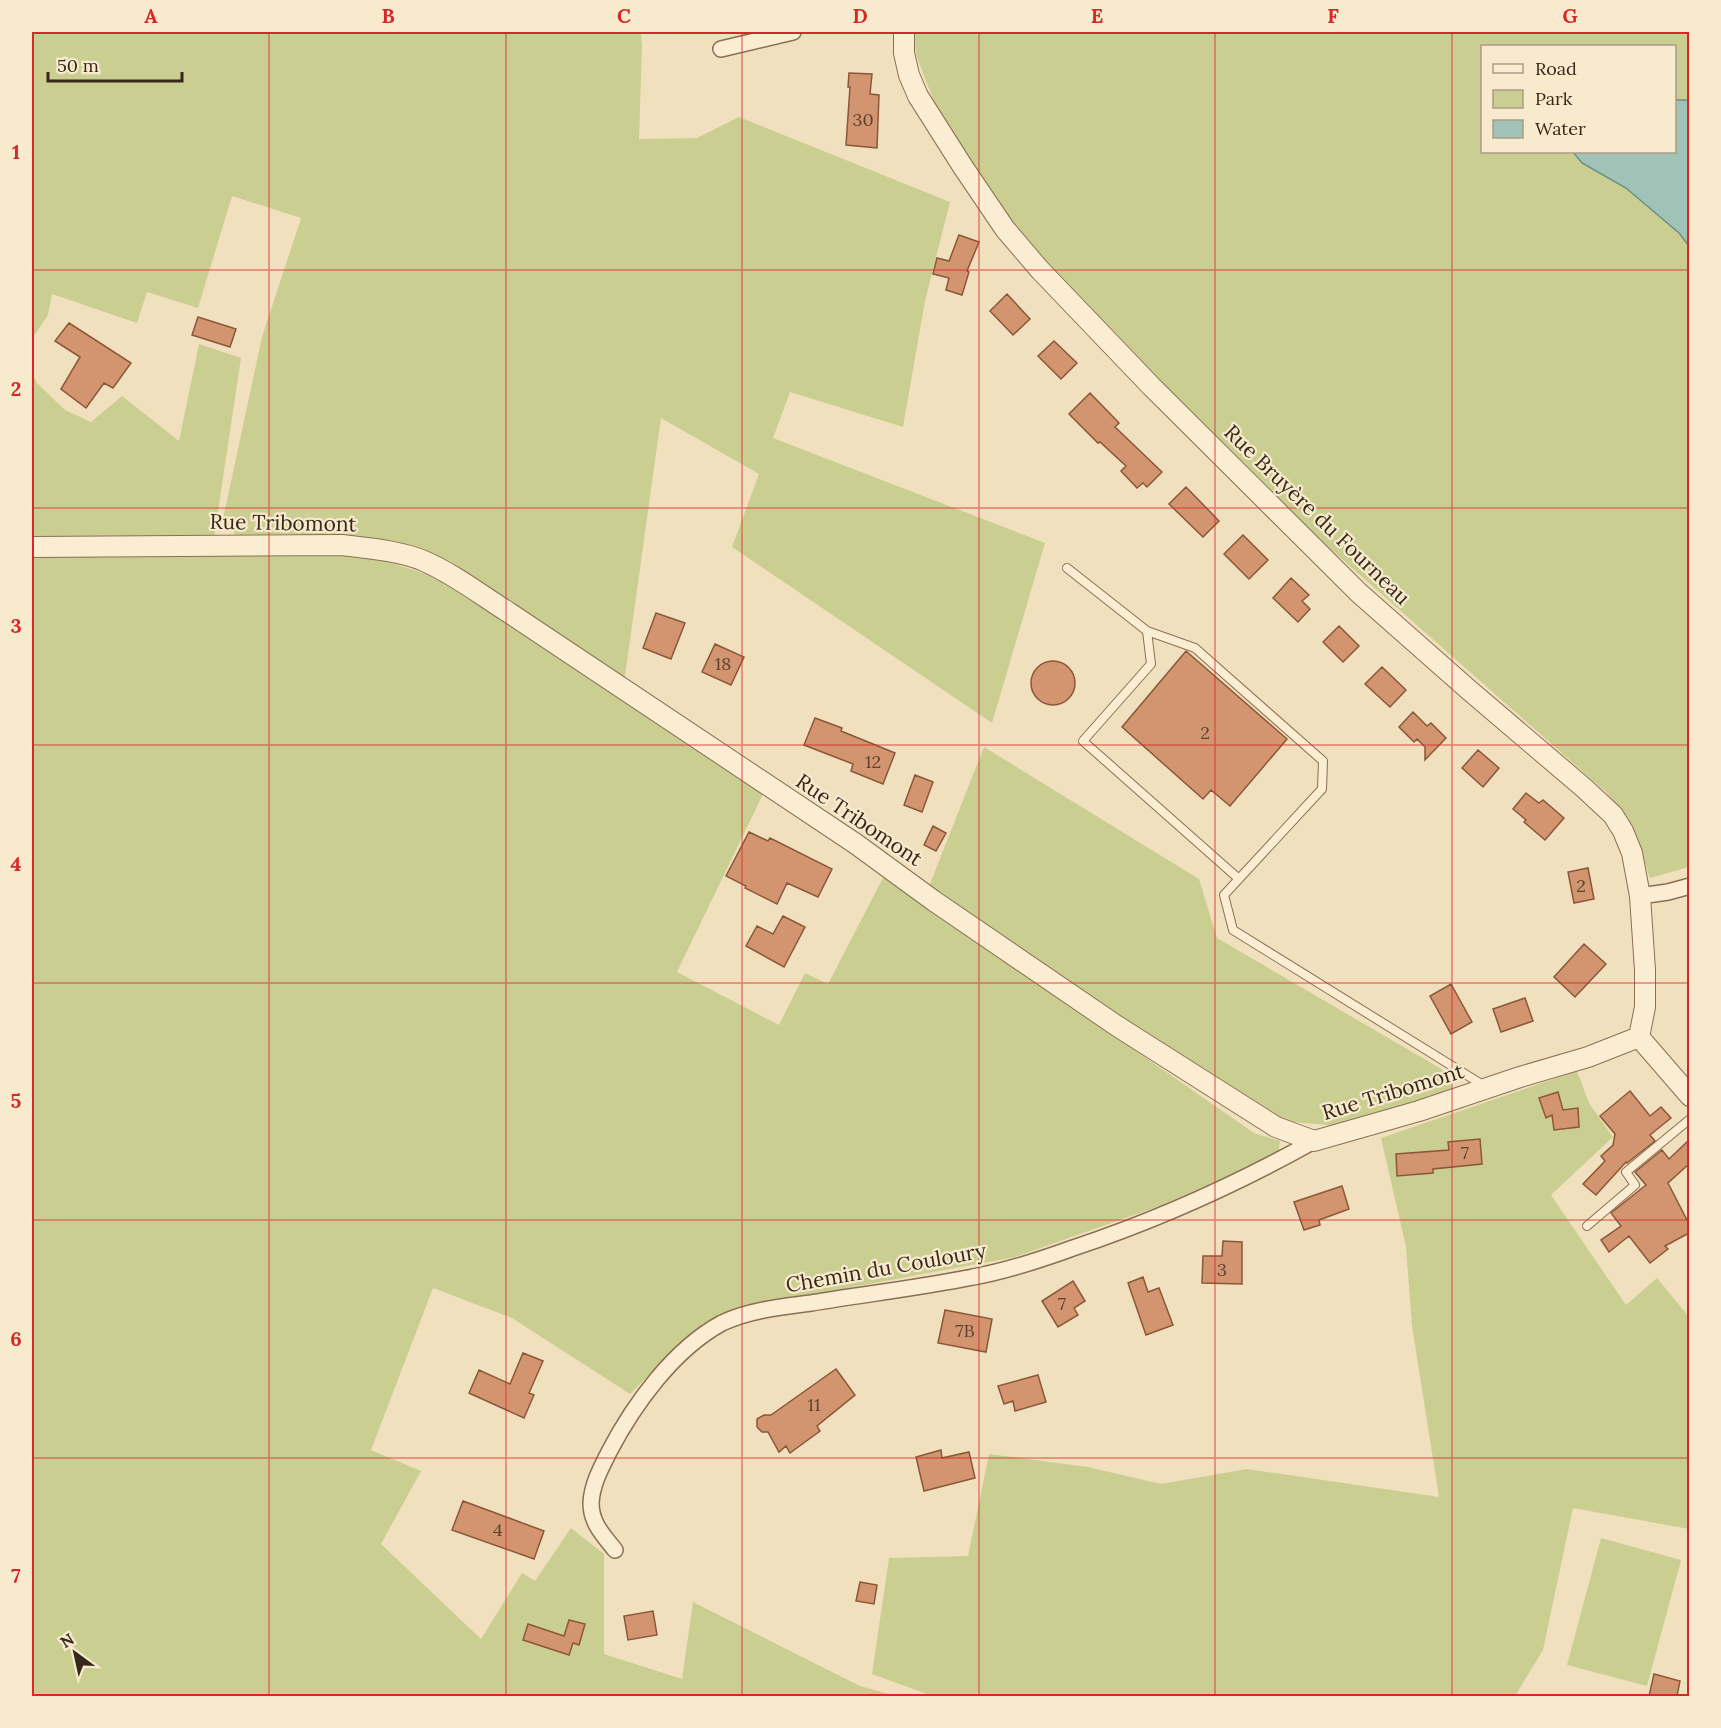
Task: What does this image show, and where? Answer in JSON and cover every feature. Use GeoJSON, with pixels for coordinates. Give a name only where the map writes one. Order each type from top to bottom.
{"type":"FeatureCollection","features":[{"type":"Feature","properties":{"kind":"street"},"geometry":{"type":"LineString","coordinates":[[721,49],[793,32]]}},
{"type":"Feature","properties":{"kind":"street","name":"Rue Bruyère du Fourneau"},"geometry":{"type":"LineString","coordinates":[[904,32],[906,64],[918,96],[963,167],[1023,252],[1152,387],[1359,592],[1613,815],[1632,853],[1640,896],[1645,1007],[1639,1037]]}},
{"type":"Feature","properties":{"kind":"street","name":"Rue Tribomont"},"geometry":{"type":"LineString","coordinates":[[32,546],[342,544],[385,551],[424,561],[508,612],[856,844],[934,901],[1117,1026],[1276,1127],[1314,1141],[1419,1111],[1587,1057],[1639,1037]]}},
{"type":"Feature","properties":{"kind":"street"},"geometry":{"type":"LineString","coordinates":[[1640,896],[1689,886]]}},
{"type":"Feature","properties":{"kind":"street"},"geometry":{"type":"LineString","coordinates":[[1639,1037],[1689,1096]]}},
{"type":"Feature","properties":{"kind":"street","name":"Chemin du Couloury"},"geometry":{"type":"LineString","coordinates":[[615,1550],[596,1527],[591,1503],[596,1478],[616,1439],[642,1398],[704,1334],[740,1316],[974,1277],[1034,1262],[1126,1230],[1196,1201],[1264,1169],[1314,1141]]}},
{"type":"Feature","properties":{"kind":"lane"},"geometry":{"type":"LineString","coordinates":[[1067,568],[1147,631],[1195,648],[1323,761],[1322,789],[1224,895],[1233,930],[1488,1088]]}},
{"type":"Feature","properties":{"kind":"lane"},"geometry":{"type":"LineString","coordinates":[[1147,631],[1152,664],[1083,741],[1239,879]]}},
{"type":"Feature","properties":{"kind":"lane"},"geometry":{"type":"LineString","coordinates":[[1587,1226],[1635,1185],[1626,1172],[1689,1119]]}},
{"type":"Feature","properties":{"kind":"green space"},"geometry":{"type":"Polygon","coordinates":[[[32,32],[641,32],[639,139],[697,138],[739,117],[950,202],[925,301],[903,427],[790,392],[773,438],[1045,543],[992,723],[732,547],[759,474],[661,418],[624,683],[450,561],[378,539],[289,534],[236,535],[223,519],[262,337],[301,218],[232,196],[198,308],[147,292],[137,323],[52,294],[48,315],[32,339],[32,32]]]}},
{"type":"Feature","properties":{"kind":"green space"},"geometry":{"type":"Polygon","coordinates":[[[914,32],[1689,32],[1689,867],[1650,878],[1634,831],[1607,793],[1318,538],[1163,384],[1054,270],[1018,228],[953,136],[934,101],[916,54],[914,32]]]}},
{"type":"Feature","properties":{"kind":"green space"},"geometry":{"type":"Polygon","coordinates":[[[199,344],[241,358],[214,538],[353,551],[436,577],[763,794],[677,972],[779,1025],[805,973],[828,984],[884,876],[1254,1133],[1280,1141],[1278,1154],[1162,1205],[1015,1257],[739,1308],[702,1328],[664,1360],[630,1394],[512,1318],[433,1288],[371,1450],[421,1471],[381,1544],[481,1639],[522,1573],[535,1581],[571,1528],[604,1554],[604,1654],[682,1679],[693,1602],[860,1686],[896,1696],[32,1696],[32,373],[37,383],[65,410],[91,422],[122,396],[179,441],[199,344]]]}},
{"type":"Feature","properties":{"kind":"green space"},"geometry":{"type":"Polygon","coordinates":[[[984,747],[1199,879],[1217,938],[1443,1070],[1453,1090],[1341,1126],[1280,1121],[928,889],[984,747]]]}},
{"type":"Feature","properties":{"kind":"green space"},"geometry":{"type":"Polygon","coordinates":[[[1577,1071],[1589,1103],[1613,1137],[1551,1195],[1626,1305],[1657,1278],[1689,1317],[1689,1529],[1573,1508],[1543,1650],[1515,1696],[932,1696],[872,1674],[889,1558],[968,1556],[989,1454],[1088,1467],[1161,1484],[1247,1469],[1439,1497],[1412,1326],[1406,1247],[1381,1138],[1577,1071]]]}},
{"type":"Feature","properties":{"kind":"green space"},"geometry":{"type":"Polygon","coordinates":[[[1601,1538],[1681,1560],[1647,1686],[1567,1665],[1601,1538]]]}},
{"type":"Feature","properties":{"kind":"water"},"geometry":{"type":"Polygon","coordinates":[[[1676,100],[1689,100],[1689,246],[1679,233],[1626,188],[1582,163],[1574,153],[1676,153],[1676,100]]]}},
{"type":"Feature","properties":{"kind":"building"},"geometry":{"type":"Polygon","coordinates":[[[849,73],[872,74],[870,94],[879,95],[877,148],[846,145],[849,73]]]}},
{"type":"Feature","properties":{"kind":"building"},"geometry":{"type":"Polygon","coordinates":[[[959,235],[979,242],[967,271],[969,272],[962,295],[946,290],[949,278],[933,274],[937,258],[949,261],[959,235]]]}},
{"type":"Feature","properties":{"kind":"building"},"geometry":{"type":"Polygon","coordinates":[[[1007,294],[1030,319],[1013,335],[990,311],[1007,294]]]}},
{"type":"Feature","properties":{"kind":"building"},"geometry":{"type":"Polygon","coordinates":[[[198,317],[236,329],[230,347],[192,335],[198,317]]]}},
{"type":"Feature","properties":{"kind":"building"},"geometry":{"type":"Polygon","coordinates":[[[69,323],[131,363],[113,388],[104,383],[86,408],[61,389],[80,357],[55,341],[69,323]]]}},
{"type":"Feature","properties":{"kind":"building"},"geometry":{"type":"Polygon","coordinates":[[[1054,341],[1077,363],[1061,379],[1038,356],[1054,341]]]}},
{"type":"Feature","properties":{"kind":"building"},"geometry":{"type":"Polygon","coordinates":[[[1090,393],[1119,423],[1115,427],[1162,472],[1147,487],[1143,483],[1137,488],[1121,471],[1126,466],[1100,442],[1098,443],[1069,414],[1090,393]]]}},
{"type":"Feature","properties":{"kind":"building"},"geometry":{"type":"Polygon","coordinates":[[[1186,487],[1219,521],[1203,537],[1169,504],[1186,487]]]}},
{"type":"Feature","properties":{"kind":"building"},"geometry":{"type":"Polygon","coordinates":[[[1243,535],[1268,560],[1249,579],[1224,554],[1243,535]]]}},
{"type":"Feature","properties":{"kind":"building"},"geometry":{"type":"Polygon","coordinates":[[[1291,578],[1309,595],[1302,601],[1310,609],[1298,622],[1273,598],[1291,578]]]}},
{"type":"Feature","properties":{"kind":"building"},"geometry":{"type":"Polygon","coordinates":[[[656,613],[685,623],[671,659],[643,648],[656,613]]]}},
{"type":"Feature","properties":{"kind":"building"},"geometry":{"type":"Polygon","coordinates":[[[1339,626],[1359,646],[1343,662],[1323,642],[1339,626]]]}},
{"type":"Feature","properties":{"kind":"building"},"geometry":{"type":"Polygon","coordinates":[[[715,644],[744,657],[731,685],[702,672],[715,644]]]}},
{"type":"Feature","properties":{"kind":"building"},"geometry":{"type":"Polygon","coordinates":[[[1186,651],[1287,739],[1230,806],[1211,790],[1203,799],[1122,727],[1186,651]]]}},
{"type":"Feature","properties":{"kind":"building"},"geometry":{"type":"Polygon","coordinates":[[[1053,661],[1062,662],[1069,667],[1074,674],[1074,692],[1069,699],[1062,704],[1053,705],[1044,704],[1037,699],[1032,692],[1031,683],[1032,674],[1037,667],[1044,662],[1053,661]]]}},
{"type":"Feature","properties":{"kind":"building"},"geometry":{"type":"Polygon","coordinates":[[[1382,667],[1406,690],[1390,707],[1365,684],[1382,667]]]}},
{"type":"Feature","properties":{"kind":"building"},"geometry":{"type":"Polygon","coordinates":[[[1413,712],[1427,726],[1431,723],[1446,738],[1425,760],[1425,747],[1417,739],[1414,742],[1399,727],[1413,712]]]}},
{"type":"Feature","properties":{"kind":"building"},"geometry":{"type":"Polygon","coordinates":[[[815,718],[895,753],[883,784],[851,771],[853,764],[804,745],[815,718]]]}},
{"type":"Feature","properties":{"kind":"building"},"geometry":{"type":"Polygon","coordinates":[[[1478,750],[1499,768],[1483,787],[1462,768],[1478,750]]]}},
{"type":"Feature","properties":{"kind":"building"},"geometry":{"type":"Polygon","coordinates":[[[915,775],[933,782],[922,812],[904,805],[915,775]]]}},
{"type":"Feature","properties":{"kind":"building"},"geometry":{"type":"Polygon","coordinates":[[[1526,793],[1539,803],[1543,800],[1564,818],[1545,840],[1513,809],[1526,793]]]}},
{"type":"Feature","properties":{"kind":"building"},"geometry":{"type":"Polygon","coordinates":[[[933,826],[946,833],[936,851],[924,845],[933,826]]]}},
{"type":"Feature","properties":{"kind":"building"},"geometry":{"type":"Polygon","coordinates":[[[749,832],[768,841],[770,838],[832,869],[818,897],[787,883],[777,904],[726,876],[749,832]]]}},
{"type":"Feature","properties":{"kind":"building"},"geometry":{"type":"Polygon","coordinates":[[[1588,868],[1594,899],[1574,903],[1568,872],[1588,868]]]}},
{"type":"Feature","properties":{"kind":"building"},"geometry":{"type":"Polygon","coordinates":[[[783,916],[805,927],[784,967],[746,946],[757,926],[773,934],[783,916]]]}},
{"type":"Feature","properties":{"kind":"building"},"geometry":{"type":"Polygon","coordinates":[[[1584,944],[1606,964],[1575,997],[1554,977],[1584,944]]]}},
{"type":"Feature","properties":{"kind":"building"},"geometry":{"type":"Polygon","coordinates":[[[1451,984],[1472,1022],[1451,1034],[1430,996],[1451,984]]]}},
{"type":"Feature","properties":{"kind":"building"},"geometry":{"type":"Polygon","coordinates":[[[1525,998],[1533,1021],[1501,1032],[1493,1009],[1525,998]]]}},
{"type":"Feature","properties":{"kind":"building"},"geometry":{"type":"Polygon","coordinates":[[[1630,1091],[1650,1116],[1661,1107],[1671,1118],[1650,1135],[1655,1141],[1626,1162],[1596,1195],[1583,1184],[1605,1161],[1601,1156],[1613,1145],[1615,1134],[1600,1116],[1630,1091]]]}},
{"type":"Feature","properties":{"kind":"building"},"geometry":{"type":"Polygon","coordinates":[[[1558,1092],[1563,1110],[1578,1108],[1579,1127],[1554,1130],[1552,1115],[1546,1118],[1539,1098],[1558,1092]]]}},
{"type":"Feature","properties":{"kind":"building"},"geometry":{"type":"Polygon","coordinates":[[[1480,1139],[1482,1164],[1433,1169],[1433,1173],[1397,1176],[1396,1154],[1449,1150],[1448,1142],[1480,1139]]]}},
{"type":"Feature","properties":{"kind":"building"},"geometry":{"type":"Polygon","coordinates":[[[1689,1140],[1689,1164],[1668,1183],[1689,1224],[1689,1233],[1665,1246],[1668,1249],[1650,1263],[1629,1236],[1609,1252],[1601,1240],[1621,1226],[1611,1213],[1646,1185],[1635,1172],[1662,1150],[1669,1159],[1689,1140]]]}},
{"type":"Feature","properties":{"kind":"building"},"geometry":{"type":"Polygon","coordinates":[[[1342,1186],[1349,1209],[1319,1220],[1320,1225],[1304,1230],[1294,1202],[1342,1186]]]}},
{"type":"Feature","properties":{"kind":"building"},"geometry":{"type":"Polygon","coordinates":[[[1223,1241],[1242,1242],[1242,1284],[1202,1283],[1203,1256],[1222,1256],[1223,1241]]]}},
{"type":"Feature","properties":{"kind":"building"},"geometry":{"type":"Polygon","coordinates":[[[1143,1277],[1148,1292],[1159,1288],[1173,1325],[1146,1335],[1128,1283],[1143,1277]]]}},
{"type":"Feature","properties":{"kind":"building"},"geometry":{"type":"Polygon","coordinates":[[[1073,1281],[1085,1301],[1074,1308],[1078,1315],[1058,1327],[1042,1301],[1073,1281]]]}},
{"type":"Feature","properties":{"kind":"building"},"geometry":{"type":"Polygon","coordinates":[[[945,1310],[992,1319],[986,1352],[938,1343],[945,1310]]]}},
{"type":"Feature","properties":{"kind":"building"},"geometry":{"type":"Polygon","coordinates":[[[523,1353],[543,1361],[529,1393],[534,1395],[524,1418],[469,1393],[479,1370],[510,1384],[523,1353]]]}},
{"type":"Feature","properties":{"kind":"building"},"geometry":{"type":"Polygon","coordinates":[[[836,1369],[855,1395],[817,1426],[820,1431],[790,1453],[786,1446],[779,1452],[768,1432],[762,1432],[757,1427],[757,1419],[764,1415],[771,1415],[836,1369]]]}},
{"type":"Feature","properties":{"kind":"building"},"geometry":{"type":"Polygon","coordinates":[[[1038,1375],[1046,1402],[1015,1411],[1013,1401],[1004,1404],[998,1386],[1038,1375]]]}},
{"type":"Feature","properties":{"kind":"building"},"geometry":{"type":"Polygon","coordinates":[[[941,1450],[942,1458],[969,1452],[975,1478],[924,1491],[916,1457],[941,1450]]]}},
{"type":"Feature","properties":{"kind":"building"},"geometry":{"type":"Polygon","coordinates":[[[463,1501],[544,1531],[534,1559],[452,1530],[463,1501]]]}},
{"type":"Feature","properties":{"kind":"building"},"geometry":{"type":"Polygon","coordinates":[[[860,1582],[877,1585],[874,1604],[856,1601],[860,1582]]]}},
{"type":"Feature","properties":{"kind":"building"},"geometry":{"type":"Polygon","coordinates":[[[653,1611],[657,1635],[628,1640],[624,1616],[653,1611]]]}},
{"type":"Feature","properties":{"kind":"building"},"geometry":{"type":"Polygon","coordinates":[[[569,1620],[585,1624],[579,1645],[573,1643],[569,1655],[523,1640],[528,1624],[564,1636],[569,1620]]]}},
{"type":"Feature","properties":{"kind":"building"},"geometry":{"type":"Polygon","coordinates":[[[1654,1674],[1680,1681],[1677,1696],[1649,1696],[1654,1674]]]}}]}
